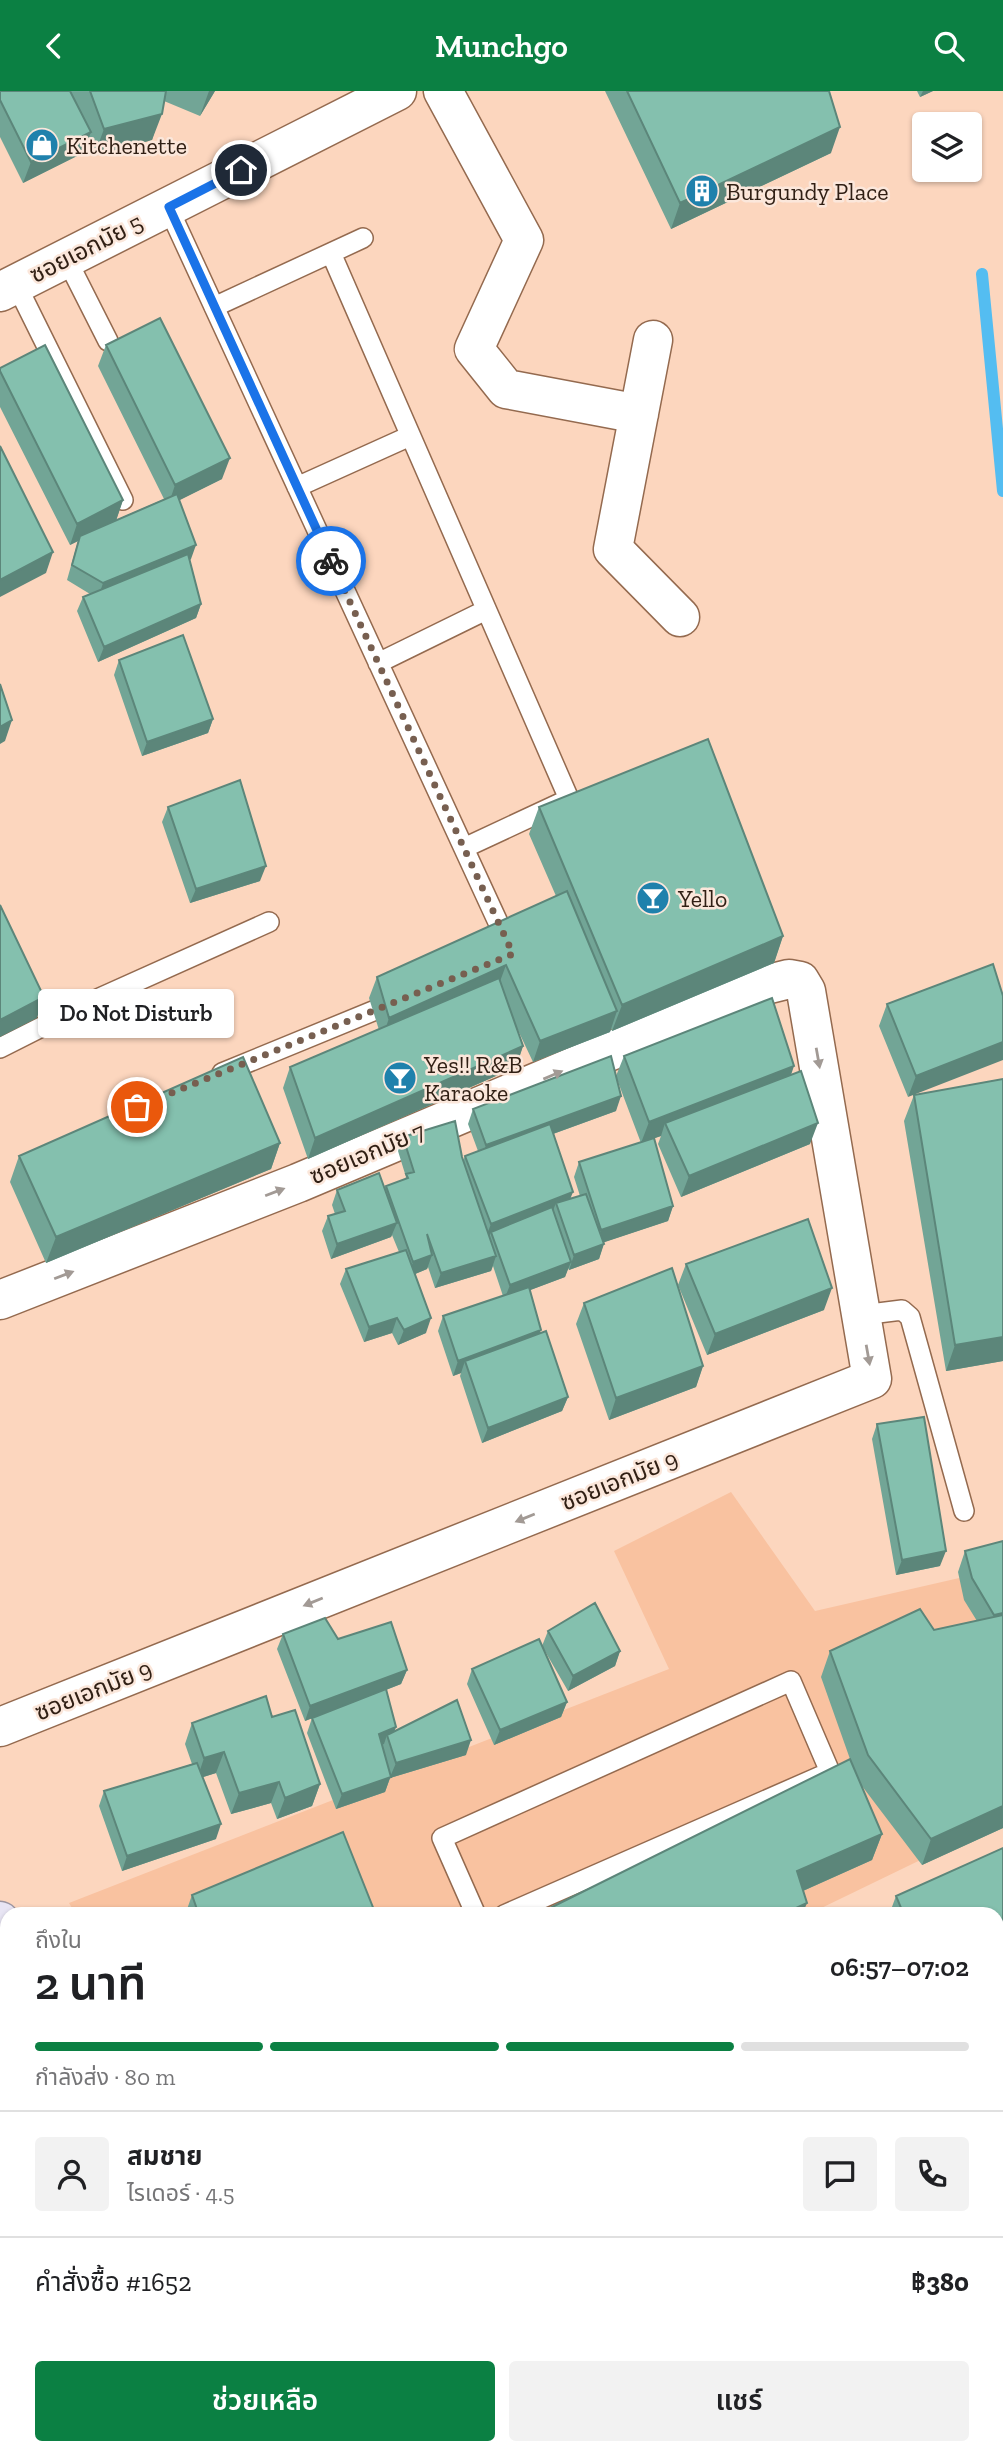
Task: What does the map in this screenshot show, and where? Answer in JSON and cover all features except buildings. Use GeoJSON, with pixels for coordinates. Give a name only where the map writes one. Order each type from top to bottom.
{"type":"FeatureCollection","features":[{"type":"Feature","properties":{"kind":"street","name":"ซอยเอกมัย 5"},"geometry":{"type":"LineString","coordinates":[[8,288],[397,91]]}},
{"type":"Feature","properties":{"kind":"street"},"geometry":{"type":"LineString","coordinates":[[443,91],[524,240],[474,349],[506,389],[639,414]]}},
{"type":"Feature","properties":{"kind":"street"},"geometry":{"type":"LineString","coordinates":[[653,340],[613,549],[680,617]]}},
{"type":"Feature","properties":{"kind":"street","name":"ซอยเอกมัย 7"},"geometry":{"type":"LineString","coordinates":[[0,1300],[299,1183],[769,983],[789,979],[800,981],[806,991]]}},
{"type":"Feature","properties":{"kind":"street","name":"ซอยเอกมัย 9"},"geometry":{"type":"LineString","coordinates":[[0,1727],[873,1379],[806,991]]}},
{"type":"Feature","properties":{"kind":"lane"},"geometry":{"type":"LineString","coordinates":[[169,207],[513,954],[500,959]]}},
{"type":"Feature","properties":{"kind":"lane"},"geometry":{"type":"LineString","coordinates":[[214,307],[363,239]]}},
{"type":"Feature","properties":{"kind":"lane"},"geometry":{"type":"LineString","coordinates":[[331,253],[569,799],[464,848]]}},
{"type":"Feature","properties":{"kind":"lane"},"geometry":{"type":"LineString","coordinates":[[66,258],[108,341]]}},
{"type":"Feature","properties":{"kind":"lane"},"geometry":{"type":"LineString","coordinates":[[8,288],[123,500]]}},
{"type":"Feature","properties":{"kind":"lane"},"geometry":{"type":"LineString","coordinates":[[297,487],[410,436]]}},
{"type":"Feature","properties":{"kind":"lane"},"geometry":{"type":"LineString","coordinates":[[378,663],[486,610]]}},
{"type":"Feature","properties":{"kind":"lane"},"geometry":{"type":"LineString","coordinates":[[0,1048],[93,1001],[269,922]]}},
{"type":"Feature","properties":{"kind":"lane"},"geometry":{"type":"LineString","coordinates":[[200,1082],[413,995]]}},
{"type":"Feature","properties":{"kind":"lane"},"geometry":{"type":"LineString","coordinates":[[862,1315],[902,1310],[910,1317],[964,1511]]}},
{"type":"Feature","properties":{"kind":"lane"},"geometry":{"type":"LineString","coordinates":[[472,1907],[442,1838],[791,1681],[830,1772],[522,1907]]}},
{"type":"Feature","properties":{"kind":"shaded area"},"geometry":{"type":"Polygon","coordinates":[[[731,1492],[815,1611],[1003,1568],[1003,1820],[823,1907],[71,1907],[69,1903],[669,1669],[614,1551],[731,1492]]]}},
{"type":"Feature","properties":{"kind":"waterway"},"geometry":{"type":"LineString","coordinates":[[982,274],[1003,491]]}},
{"type":"Feature","properties":{"kind":"way so far"},"geometry":{"type":"LineString","coordinates":[[137,1107],[513,954],[331,561]]}},
{"type":"Feature","properties":{"kind":"place","name":"Kitchenette"},"geometry":{"type":"Point","coordinates":[42,145]}},
{"type":"Feature","properties":{"kind":"place","name":"Burgundy Place"},"geometry":{"type":"Point","coordinates":[702,191]}},
{"type":"Feature","properties":{"kind":"place","name":"Yello"},"geometry":{"type":"Point","coordinates":[653,898]}},
{"type":"Feature","properties":{"kind":"place","name":"Yes!! R&B Karaoke"},"geometry":{"type":"Point","coordinates":[400,1078]}},
{"type":"Feature","properties":{"kind":"place","name":"Do Not Disturb"},"geometry":{"type":"Point","coordinates":[137,1107]}},
{"type":"Feature","properties":{"kind":"route"},"geometry":{"type":"LineString","coordinates":[[241,170],[169,207],[331,561]]}}]}
